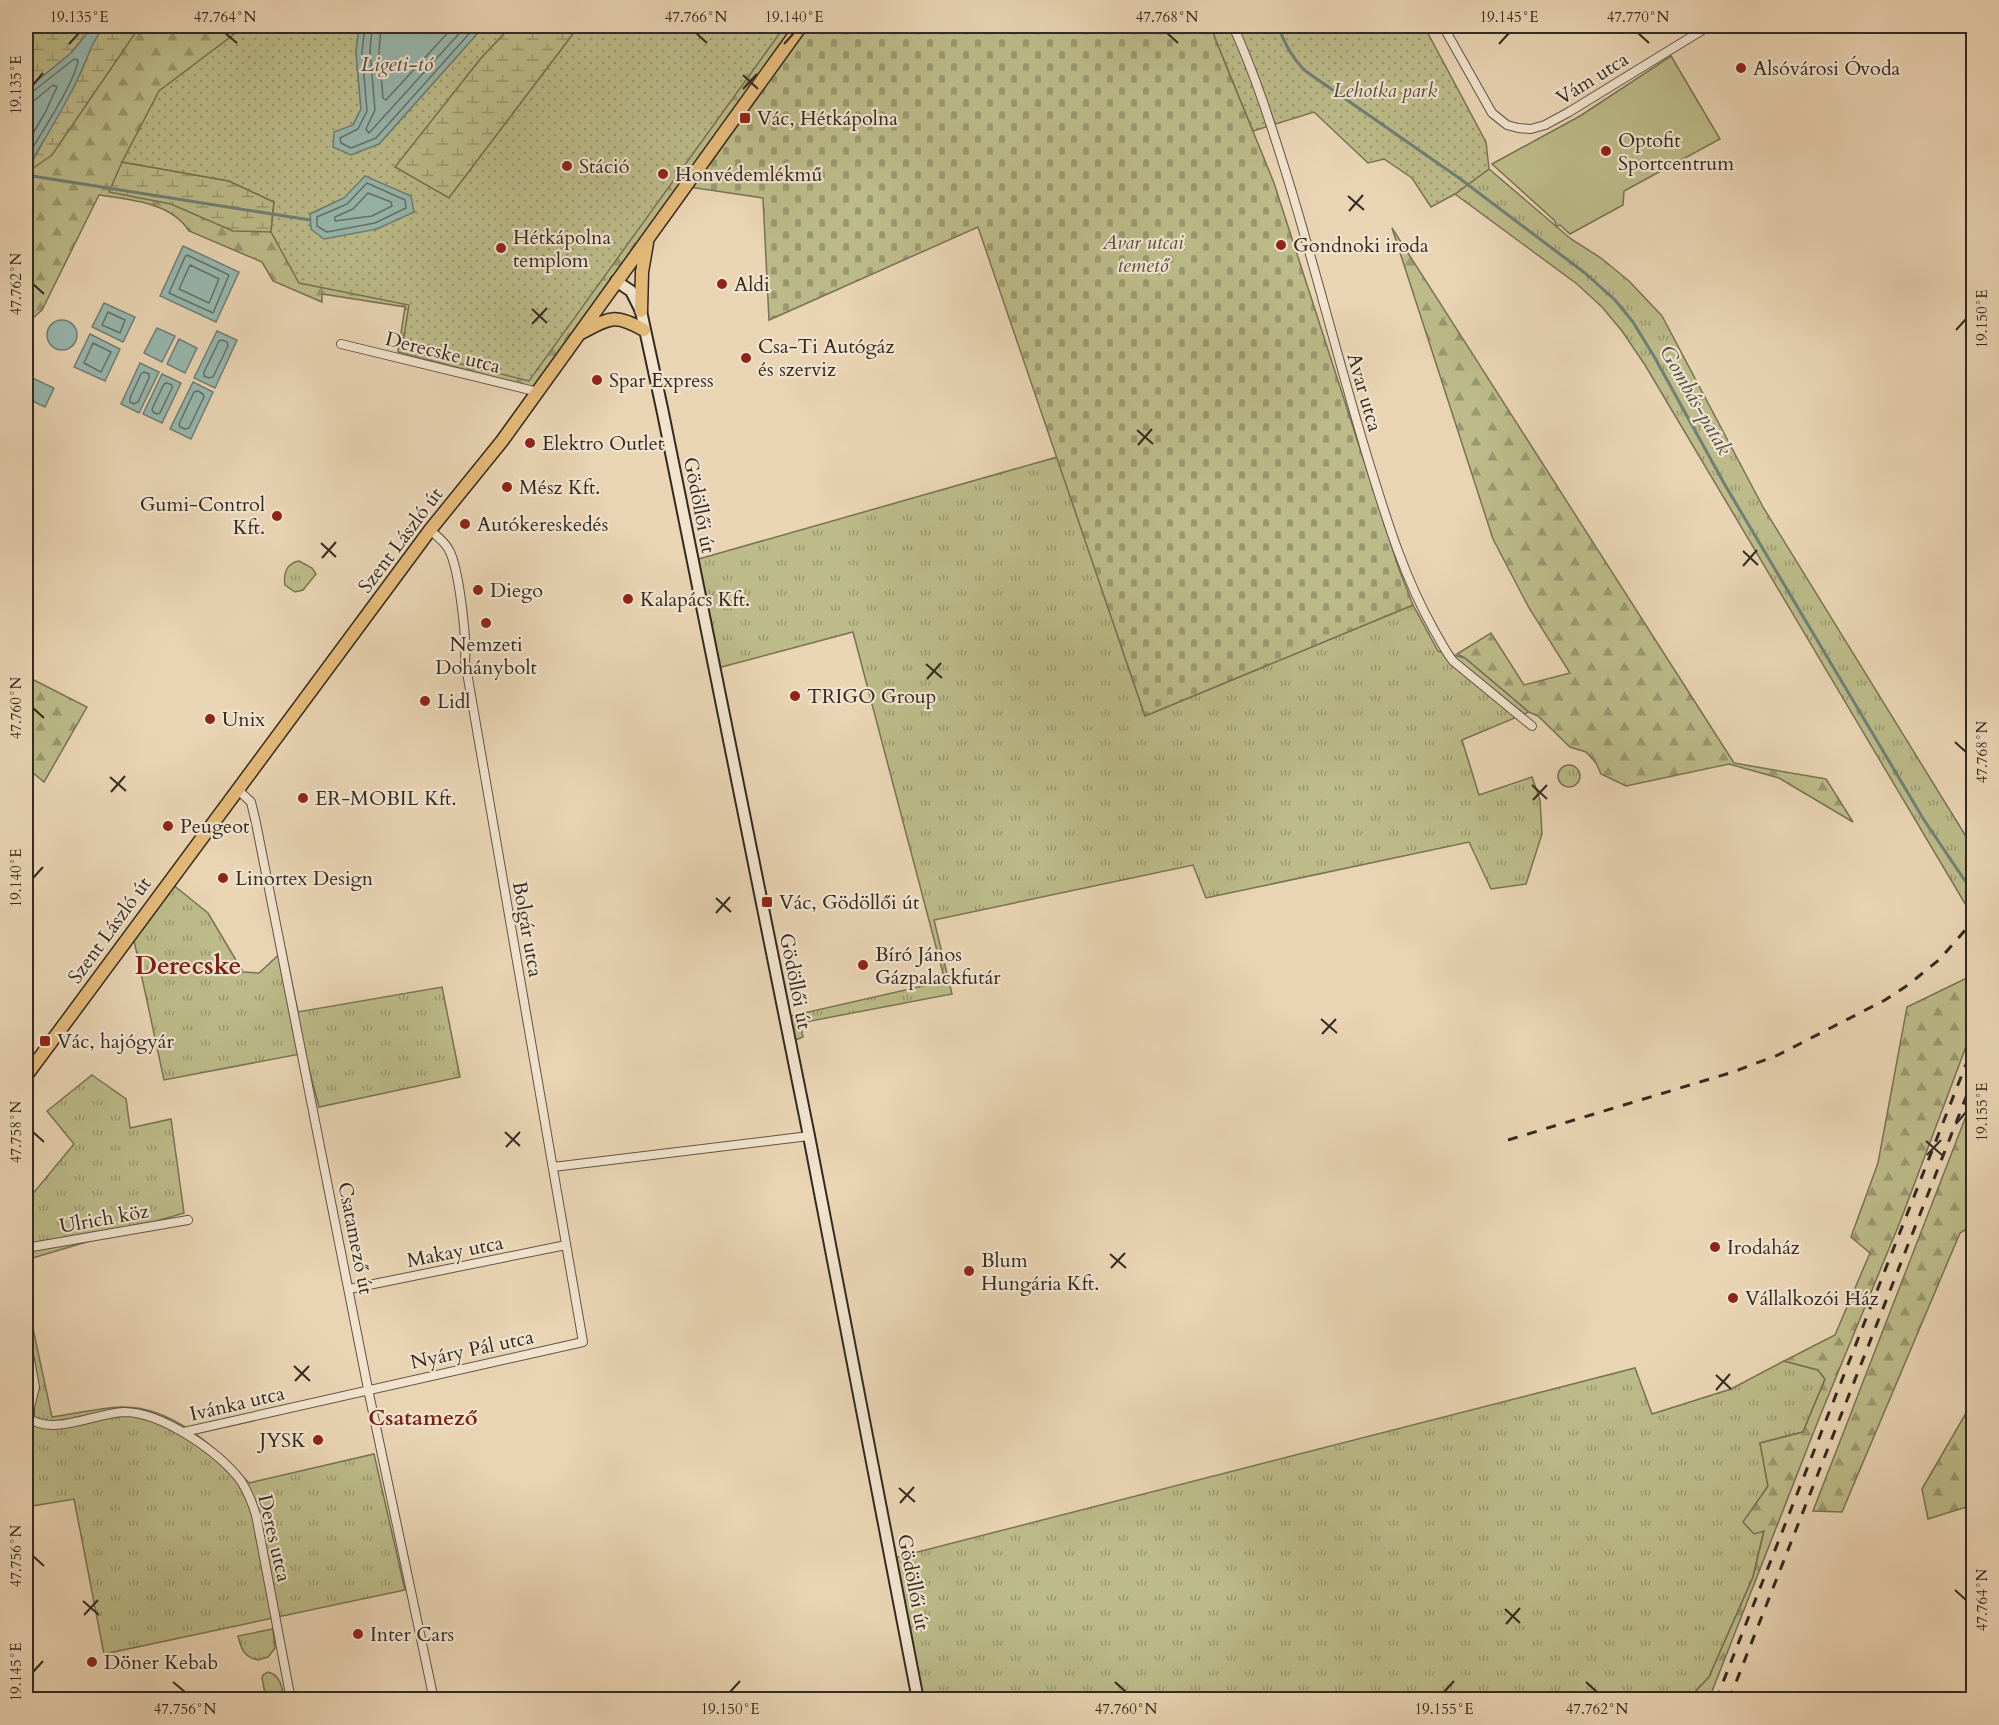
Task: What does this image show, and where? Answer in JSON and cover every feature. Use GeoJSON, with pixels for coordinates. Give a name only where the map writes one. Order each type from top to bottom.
{"type":"FeatureCollection","features":[{"type":"Feature","properties":{"kind":"main road","name":"Szent László út"},"geometry":{"type":"LineString","coordinates":[[26,1076],[430,530],[502,441],[801,26]]}},
{"type":"Feature","properties":{"kind":"main road"},"geometry":{"type":"LineString","coordinates":[[641,311],[642,272],[649,238]]}},
{"type":"Feature","properties":{"kind":"main road","name":"Gödöllői út"},"geometry":{"type":"LineString","coordinates":[[616,281],[631,291],[641,311],[667,432],[809,1136],[918,1700]]}},
{"type":"Feature","properties":{"kind":"main road"},"geometry":{"type":"LineString","coordinates":[[580,333],[614,318],[622,319],[644,330]]}},
{"type":"Feature","properties":{"kind":"street","name":"Avar utca"},"geometry":{"type":"LineString","coordinates":[[1233,26],[1250,62],[1279,150],[1308,244],[1352,407],[1408,580],[1444,650],[1453,661],[1512,707],[1532,726]]}},
{"type":"Feature","properties":{"kind":"street","name":"Vám utca"},"geometry":{"type":"LineString","coordinates":[[1443,26],[1487,106],[1498,120],[1518,129],[1532,129],[1556,120],[1709,26]]}},
{"type":"Feature","properties":{"kind":"street","name":"Derecske utca"},"geometry":{"type":"LineString","coordinates":[[341,344],[538,392]]}},
{"type":"Feature","properties":{"kind":"street","name":"Bolgár utca"},"geometry":{"type":"LineString","coordinates":[[430,530],[446,544],[454,560],[466,642],[465,661],[583,1342]]}},
{"type":"Feature","properties":{"kind":"street","name":"Csatamező út"},"geometry":{"type":"LineString","coordinates":[[237,789],[251,802],[256,823],[368,1389],[434,1700]]}},
{"type":"Feature","properties":{"kind":"street"},"geometry":{"type":"LineString","coordinates":[[553,1167],[809,1136]]}},
{"type":"Feature","properties":{"kind":"street","name":"Ulrich köz"},"geometry":{"type":"LineString","coordinates":[[26,1248],[188,1220]]}},
{"type":"Feature","properties":{"kind":"street","name":"Makay utca"},"geometry":{"type":"LineString","coordinates":[[349,1289],[566,1245]]}},
{"type":"Feature","properties":{"kind":"street"},"geometry":{"type":"LineString","coordinates":[[26,1338],[35,1387],[28,1419]]}},
{"type":"Feature","properties":{"kind":"street","name":"Nyáry Pál utca"},"geometry":{"type":"LineString","coordinates":[[368,1389],[583,1342]]}},
{"type":"Feature","properties":{"kind":"street","name":"Ivánka utca"},"geometry":{"type":"LineString","coordinates":[[184,1432],[368,1389]]}},
{"type":"Feature","properties":{"kind":"street","name":"Deres utca"},"geometry":{"type":"LineString","coordinates":[[28,1419],[47,1425],[69,1423],[121,1412],[154,1417],[184,1432],[233,1471],[251,1498],[256,1515],[291,1700]]}},
{"type":"Feature","properties":{"kind":"green space"},"geometry":{"type":"Polygon","coordinates":[[[36,26],[93,26],[71,53],[26,90],[26,45],[36,26]]]}},
{"type":"Feature","properties":{"kind":"green space"},"geometry":{"type":"Polygon","coordinates":[[[105,26],[359,26],[356,52],[379,144],[484,26],[511,26],[481,58],[395,167],[449,198],[579,26],[806,26],[543,390],[398,352],[405,307],[322,294],[322,302],[273,281],[262,262],[189,231],[181,221],[161,208],[99,195],[42,310],[26,324],[26,171],[80,74],[96,36],[105,26]]]}},
{"type":"Feature","properties":{"kind":"green space"},"geometry":{"type":"Polygon","coordinates":[[[105,26],[140,26],[52,155],[26,173],[80,74],[96,36],[105,26]]]}},
{"type":"Feature","properties":{"kind":"green space"},"geometry":{"type":"Polygon","coordinates":[[[245,26],[359,26],[356,52],[361,109],[353,125],[379,144],[484,26],[511,26],[481,58],[395,167],[449,198],[579,26],[785,26],[529,381],[402,349],[409,305],[299,283],[271,232],[274,202],[229,181],[122,162],[159,91],[245,26]],[[344,198],[310,214],[403,216],[414,212],[344,198]]]}},
{"type":"Feature","properties":{"kind":"green space"},"geometry":{"type":"Polygon","coordinates":[[[511,26],[579,26],[449,198],[394,167],[481,58],[511,26]]]}},
{"type":"Feature","properties":{"kind":"green space","name":"Avar utcai temető"},"geometry":{"type":"Polygon","coordinates":[[[806,26],[1212,26],[1274,183],[1399,569],[1413,605],[1145,716],[978,227],[769,320],[763,198],[689,187],[806,26]]]}},
{"type":"Feature","properties":{"kind":"green space","name":"Lehotka park"},"geometry":{"type":"Polygon","coordinates":[[[1212,26],[1424,26],[1486,142],[1489,169],[1455,194],[1431,207],[1412,178],[1384,159],[1368,163],[1314,112],[1253,131],[1212,26]]]}},
{"type":"Feature","properties":{"kind":"green space","name":"Optofit Sportcentrum"},"geometry":{"type":"Polygon","coordinates":[[[1671,56],[1720,139],[1624,191],[1623,205],[1570,234],[1560,225],[1557,226],[1554,220],[1492,164],[1580,116],[1671,56]]]}},
{"type":"Feature","properties":{"kind":"green space"},"geometry":{"type":"Polygon","coordinates":[[[122,162],[229,181],[274,202],[271,232],[233,231],[171,204],[109,192],[122,162]]]}},
{"type":"Feature","properties":{"kind":"green space"},"geometry":{"type":"Polygon","coordinates":[[[1489,169],[1571,239],[1601,258],[1629,281],[1662,316],[1763,507],[1970,843],[1973,841],[1973,917],[1645,365],[1622,331],[1602,307],[1577,284],[1455,194],[1489,169]]]}},
{"type":"Feature","properties":{"kind":"green space"},"geometry":{"type":"Polygon","coordinates":[[[1392,228],[1734,763],[1826,779],[1853,822],[1779,778],[1729,764],[1626,786],[1601,774],[1596,763],[1586,752],[1570,747],[1538,716],[1529,712],[1465,658],[1457,654],[1491,633],[1524,685],[1570,673],[1529,608],[1493,539],[1392,228]]]}},
{"type":"Feature","properties":{"kind":"green space"},"geometry":{"type":"Polygon","coordinates":[[[1057,457],[1145,716],[1413,605],[1438,651],[1465,658],[1529,712],[1462,740],[1479,795],[1532,777],[1540,800],[1542,834],[1526,884],[1491,889],[1469,842],[1206,898],[1193,865],[934,920],[952,994],[800,1023],[803,1037],[788,1043],[782,1018],[945,981],[853,632],[714,669],[695,560],[1057,457]]]}},
{"type":"Feature","properties":{"kind":"green space"},"geometry":{"type":"Polygon","coordinates":[[[299,561],[312,568],[316,574],[303,590],[295,592],[285,585],[285,576],[289,566],[299,561]]]}},
{"type":"Feature","properties":{"kind":"green space"},"geometry":{"type":"Polygon","coordinates":[[[26,676],[87,707],[44,782],[26,767],[26,676]]]}},
{"type":"Feature","properties":{"kind":"green space"},"geometry":{"type":"Polygon","coordinates":[[[1569,765],[1577,768],[1580,776],[1577,784],[1569,787],[1561,784],[1558,776],[1561,768],[1569,765]]]}},
{"type":"Feature","properties":{"kind":"green space"},"geometry":{"type":"Polygon","coordinates":[[[172,884],[208,913],[243,972],[259,973],[285,949],[298,1012],[442,987],[460,1077],[319,1107],[305,1053],[164,1080],[133,936],[172,884]]]}},
{"type":"Feature","properties":{"kind":"green space"},"geometry":{"type":"Polygon","coordinates":[[[1973,975],[1973,1028],[1900,1222],[1820,1416],[1709,1699],[1695,1699],[1695,1692],[1709,1677],[1753,1577],[1764,1531],[1754,1534],[1743,1522],[1768,1486],[1760,1443],[1803,1432],[1825,1379],[1818,1370],[1784,1361],[1835,1335],[1870,1253],[1851,1237],[1878,1163],[1907,1007],[1973,975]]]}},
{"type":"Feature","properties":{"kind":"green space"},"geometry":{"type":"Polygon","coordinates":[[[92,1075],[126,1099],[130,1128],[171,1119],[184,1213],[26,1260],[26,1202],[74,1144],[47,1111],[92,1075]]]}},
{"type":"Feature","properties":{"kind":"green space"},"geometry":{"type":"Polygon","coordinates":[[[1973,1098],[1973,1225],[1960,1233],[1842,1512],[1813,1511],[1973,1098]]]}},
{"type":"Feature","properties":{"kind":"green space"},"geometry":{"type":"Polygon","coordinates":[[[26,1296],[52,1417],[121,1407],[140,1408],[158,1413],[175,1421],[208,1443],[249,1483],[374,1454],[405,1590],[104,1654],[74,1499],[26,1507],[26,1296]]]}},
{"type":"Feature","properties":{"kind":"green space"},"geometry":{"type":"Polygon","coordinates":[[[1784,1361],[1818,1370],[1825,1379],[1803,1432],[1760,1443],[1768,1486],[1744,1522],[1764,1530],[1753,1577],[1709,1677],[1695,1692],[1695,1699],[922,1699],[894,1558],[1635,1368],[1652,1414],[1731,1389],[1784,1361]]]}},
{"type":"Feature","properties":{"kind":"green space"},"geometry":{"type":"Polygon","coordinates":[[[1973,1401],[1973,1505],[1928,1519],[1922,1489],[1973,1401]]]}},
{"type":"Feature","properties":{"kind":"green space"},"geometry":{"type":"Polygon","coordinates":[[[273,1629],[275,1648],[268,1657],[258,1660],[249,1657],[244,1652],[238,1636],[273,1629]]]}},
{"type":"Feature","properties":{"kind":"green space"},"geometry":{"type":"Polygon","coordinates":[[[268,1672],[278,1679],[284,1699],[266,1699],[262,1678],[268,1672]]]}},
{"type":"Feature","properties":{"kind":"water"},"geometry":{"type":"Polygon","coordinates":[[[93,26],[105,26],[93,43],[67,100],[26,171],[26,90],[71,53],[93,26]]]}},
{"type":"Feature","properties":{"kind":"water","name":"Ligeti-tó"},"geometry":{"type":"Polygon","coordinates":[[[359,26],[484,26],[379,144],[351,155],[333,147],[334,132],[353,125],[361,109],[356,52],[359,26]]]}},
{"type":"Feature","properties":{"kind":"water"},"geometry":{"type":"Polygon","coordinates":[[[365,176],[411,196],[414,212],[377,229],[324,239],[311,229],[310,214],[344,198],[365,176]]]}},
{"type":"Feature","properties":{"kind":"water"},"geometry":{"type":"Polygon","coordinates":[[[183,246],[239,272],[216,322],[160,296],[183,246]]]}},
{"type":"Feature","properties":{"kind":"water"},"geometry":{"type":"Polygon","coordinates":[[[104,303],[135,317],[123,342],[92,327],[104,303]]]}},
{"type":"Feature","properties":{"kind":"water"},"geometry":{"type":"Polygon","coordinates":[[[62,320],[73,324],[77,335],[73,346],[62,350],[51,346],[47,335],[51,324],[62,320]]]}},
{"type":"Feature","properties":{"kind":"water"},"geometry":{"type":"Polygon","coordinates":[[[157,328],[175,336],[162,362],[144,353],[157,328]]]}},
{"type":"Feature","properties":{"kind":"water"},"geometry":{"type":"Polygon","coordinates":[[[217,331],[237,340],[215,388],[194,378],[217,331]]]}},
{"type":"Feature","properties":{"kind":"water"},"geometry":{"type":"Polygon","coordinates":[[[90,334],[120,349],[105,381],[74,367],[90,334]]]}},
{"type":"Feature","properties":{"kind":"water"},"geometry":{"type":"Polygon","coordinates":[[[179,339],[197,348],[185,373],[167,364],[179,339]]]}},
{"type":"Feature","properties":{"kind":"water"},"geometry":{"type":"Polygon","coordinates":[[[140,363],[159,372],[139,413],[121,404],[140,363]]]}},
{"type":"Feature","properties":{"kind":"water"},"geometry":{"type":"Polygon","coordinates":[[[162,374],[181,383],[162,423],[143,414],[162,374]]]}},
{"type":"Feature","properties":{"kind":"water"},"geometry":{"type":"Polygon","coordinates":[[[28,376],[54,388],[45,407],[26,398],[28,376]]]}},
{"type":"Feature","properties":{"kind":"water"},"geometry":{"type":"Polygon","coordinates":[[[193,382],[213,392],[191,439],[170,429],[193,382]]]}},
{"type":"Feature","properties":{"kind":"waterway","name":"Gombás-patak"},"geometry":{"type":"LineString","coordinates":[[1278,26],[1288,49],[1304,70],[1459,178],[1585,273],[1615,300],[1633,322],[1725,485],[1924,820],[1974,894]]}},
{"type":"Feature","properties":{"kind":"waterway"},"geometry":{"type":"LineString","coordinates":[[26,175],[310,220]]}},
{"type":"Feature","properties":{"kind":"railway"},"geometry":{"type":"LineString","coordinates":[[1508,1140],[1733,1072],[1778,1055],[1885,1000],[1908,985],[1940,959],[1974,920]]}},
{"type":"Feature","properties":{"kind":"railway"},"geometry":{"type":"LineString","coordinates":[[1716,1700],[1974,1044]]}},
{"type":"Feature","properties":{"kind":"railway"},"geometry":{"type":"LineString","coordinates":[[1729,1700],[1974,1077]]}},
{"type":"Feature","properties":{"kind":"place","name":"Alsóvárosi Óvoda"},"geometry":{"type":"Point","coordinates":[1741,68]}},
{"type":"Feature","properties":{"kind":"place","name":"Vác, Hétkápolna"},"geometry":{"type":"Point","coordinates":[745,118]}},
{"type":"Feature","properties":{"kind":"place","name":"Optofit Sportcentrum"},"geometry":{"type":"Point","coordinates":[1606,151]}},
{"type":"Feature","properties":{"kind":"place","name":"Stáció"},"geometry":{"type":"Point","coordinates":[567,166]}},
{"type":"Feature","properties":{"kind":"place","name":"Honvédemlékmű"},"geometry":{"type":"Point","coordinates":[663,174]}},
{"type":"Feature","properties":{"kind":"place","name":"Gondnoki iroda"},"geometry":{"type":"Point","coordinates":[1281,245]}},
{"type":"Feature","properties":{"kind":"place","name":"Hétkápolna templom"},"geometry":{"type":"Point","coordinates":[501,248]}},
{"type":"Feature","properties":{"kind":"place","name":"Aldi"},"geometry":{"type":"Point","coordinates":[722,284]}},
{"type":"Feature","properties":{"kind":"place","name":"Csa-Ti Autógáz és szerviz"},"geometry":{"type":"Point","coordinates":[746,358]}},
{"type":"Feature","properties":{"kind":"place","name":"Spar Express"},"geometry":{"type":"Point","coordinates":[597,380]}},
{"type":"Feature","properties":{"kind":"place","name":"Elektro Outlet"},"geometry":{"type":"Point","coordinates":[530,443]}},
{"type":"Feature","properties":{"kind":"place","name":"Mész Kft."},"geometry":{"type":"Point","coordinates":[507,487]}},
{"type":"Feature","properties":{"kind":"place","name":"Gumi-Control Kft."},"geometry":{"type":"Point","coordinates":[277,516]}},
{"type":"Feature","properties":{"kind":"place","name":"Autókereskedés"},"geometry":{"type":"Point","coordinates":[465,524]}},
{"type":"Feature","properties":{"kind":"place","name":"Diego"},"geometry":{"type":"Point","coordinates":[478,590]}},
{"type":"Feature","properties":{"kind":"place","name":"Kalapács Kft."},"geometry":{"type":"Point","coordinates":[628,599]}},
{"type":"Feature","properties":{"kind":"place","name":"Nemzeti Dohánybolt"},"geometry":{"type":"Point","coordinates":[486,623]}},
{"type":"Feature","properties":{"kind":"place","name":"TRIGO Group"},"geometry":{"type":"Point","coordinates":[795,696]}},
{"type":"Feature","properties":{"kind":"place","name":"Lidl"},"geometry":{"type":"Point","coordinates":[425,701]}},
{"type":"Feature","properties":{"kind":"place","name":"Unix"},"geometry":{"type":"Point","coordinates":[210,719]}},
{"type":"Feature","properties":{"kind":"place","name":"ER-MOBIL Kft."},"geometry":{"type":"Point","coordinates":[303,798]}},
{"type":"Feature","properties":{"kind":"place","name":"Peugeot"},"geometry":{"type":"Point","coordinates":[168,826]}},
{"type":"Feature","properties":{"kind":"place","name":"Linortex Design"},"geometry":{"type":"Point","coordinates":[223,878]}},
{"type":"Feature","properties":{"kind":"place","name":"Vác, Gödöllői út"},"geometry":{"type":"Point","coordinates":[767,902]}},
{"type":"Feature","properties":{"kind":"place","name":"Bíró János Gázpalackfutár"},"geometry":{"type":"Point","coordinates":[863,965]}},
{"type":"Feature","properties":{"kind":"place","name":"Vác, hajógyár"},"geometry":{"type":"Point","coordinates":[45,1041]}},
{"type":"Feature","properties":{"kind":"place","name":"Irodaház"},"geometry":{"type":"Point","coordinates":[1715,1247]}},
{"type":"Feature","properties":{"kind":"place","name":"Blum Hungária Kft."},"geometry":{"type":"Point","coordinates":[969,1271]}},
{"type":"Feature","properties":{"kind":"place","name":"Vállalkozói Ház"},"geometry":{"type":"Point","coordinates":[1733,1298]}},
{"type":"Feature","properties":{"kind":"place","name":"JYSK"},"geometry":{"type":"Point","coordinates":[318,1440]}},
{"type":"Feature","properties":{"kind":"place","name":"Inter Cars"},"geometry":{"type":"Point","coordinates":[358,1634]}},
{"type":"Feature","properties":{"kind":"place","name":"Döner Kebab"},"geometry":{"type":"Point","coordinates":[92,1662]}},
{"type":"Feature","properties":{"kind":"district","name":"Derecske"},"geometry":{"type":"Point","coordinates":[188,965]}},
{"type":"Feature","properties":{"kind":"district","name":"Csatamező"},"geometry":{"type":"Point","coordinates":[423,1417]}}]}
